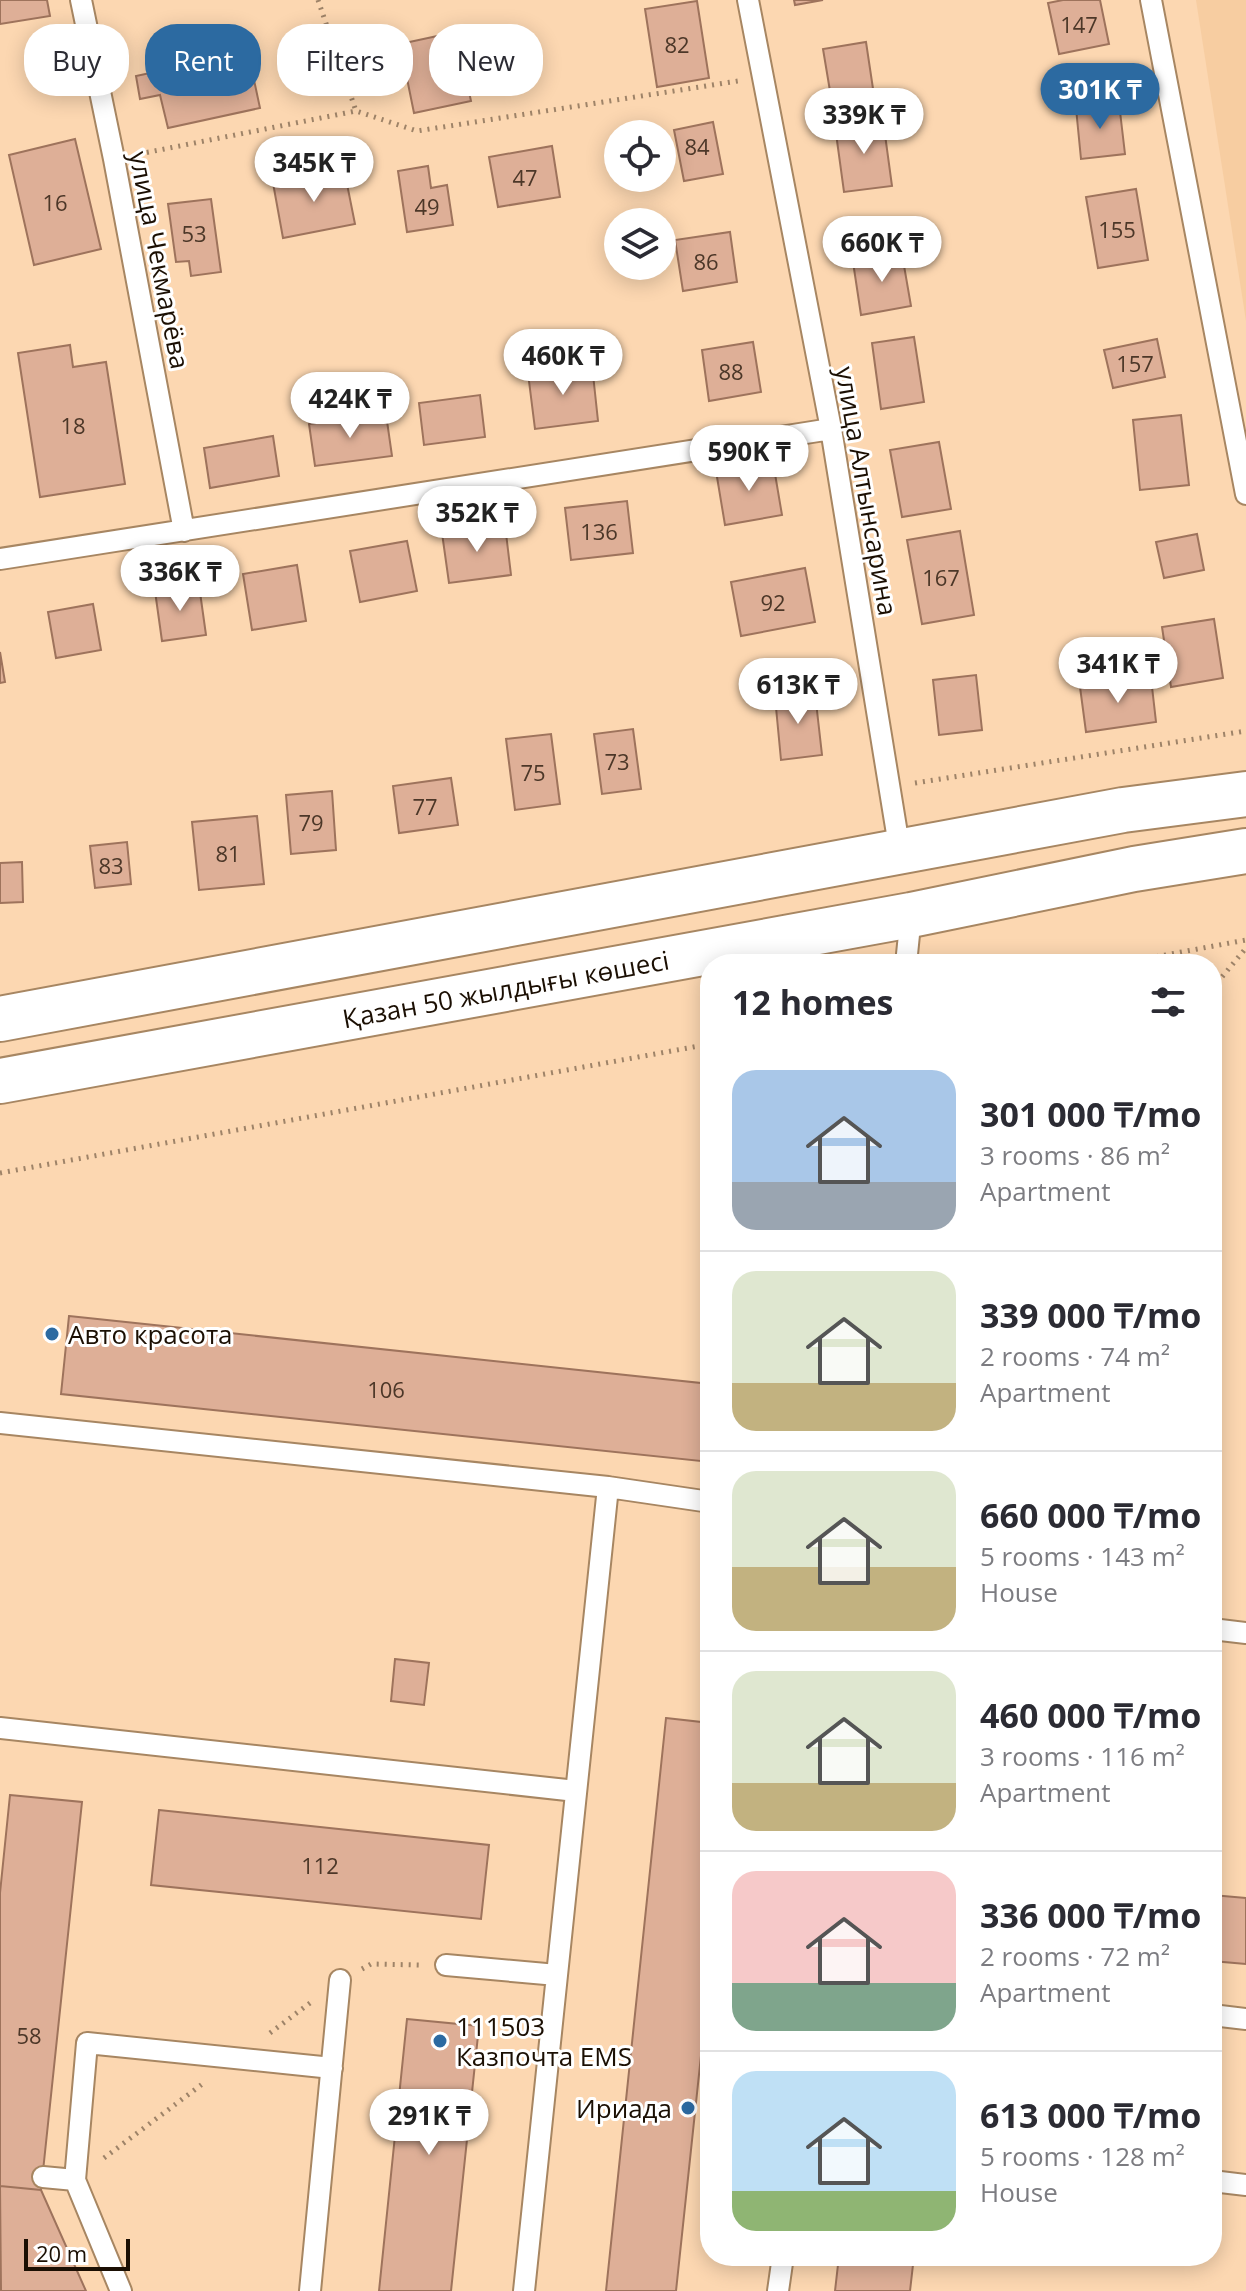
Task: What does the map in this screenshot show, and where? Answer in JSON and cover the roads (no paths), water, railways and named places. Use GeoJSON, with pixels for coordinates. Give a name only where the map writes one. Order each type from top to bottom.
{"type":"FeatureCollection","features":[{"type":"Feature","properties":{"kind":"street"},"geometry":{"type":"LineString","coordinates":[[0,1019],[1123,810],[1246,794]]}},
{"type":"Feature","properties":{"kind":"street","name":"Қазан 50 жылдығы көшесі"},"geometry":{"type":"LineString","coordinates":[[0,1081],[911,915],[1134,869],[1246,851]]}},
{"type":"Feature","properties":{"kind":"street"},"geometry":{"type":"LineString","coordinates":[[900,852],[911,915]]}},
{"type":"Feature","properties":{"kind":"lane","name":"улица Чекмарёва"},"geometry":{"type":"LineString","coordinates":[[81,0],[184,531]]}},
{"type":"Feature","properties":{"kind":"lane","name":"улица Алтынсарина"},"geometry":{"type":"LineString","coordinates":[[748,0],[831,429],[900,852]]}},
{"type":"Feature","properties":{"kind":"lane"},"geometry":{"type":"LineString","coordinates":[[1151,0],[1246,494]]}},
{"type":"Feature","properties":{"kind":"lane"},"geometry":{"type":"LineString","coordinates":[[0,559],[831,429]]}},
{"type":"Feature","properties":{"kind":"lane"},"geometry":{"type":"LineString","coordinates":[[907,954],[911,915]]}},
{"type":"Feature","properties":{"kind":"lane"},"geometry":{"type":"LineString","coordinates":[[0,1423],[608,1487],[700,1501]]}},
{"type":"Feature","properties":{"kind":"lane"},"geometry":{"type":"LineString","coordinates":[[524,2291],[608,1487]]}},
{"type":"Feature","properties":{"kind":"lane"},"geometry":{"type":"LineString","coordinates":[[1222,1630],[1246,1633]]}},
{"type":"Feature","properties":{"kind":"lane"},"geometry":{"type":"LineString","coordinates":[[0,1728],[576,1791]]}},
{"type":"Feature","properties":{"kind":"lane"},"geometry":{"type":"LineString","coordinates":[[446,1965],[557,1975]]}},
{"type":"Feature","properties":{"kind":"lane"},"geometry":{"type":"LineString","coordinates":[[310,2291],[340,1980]]}},
{"type":"Feature","properties":{"kind":"lane"},"geometry":{"type":"LineString","coordinates":[[1222,2016],[1246,2019]]}},
{"type":"Feature","properties":{"kind":"lane"},"geometry":{"type":"LineString","coordinates":[[121,2291],[75,2180],[87,2043],[332,2068]]}},
{"type":"Feature","properties":{"kind":"lane"},"geometry":{"type":"LineString","coordinates":[[43,2177],[75,2180]]}},
{"type":"Feature","properties":{"kind":"lane"},"geometry":{"type":"LineString","coordinates":[[1222,2182],[1246,2185]]}},
{"type":"Feature","properties":{"kind":"lane"},"geometry":{"type":"LineString","coordinates":[[778,2291],[782,2266]]}},
{"type":"Feature","properties":{"kind":"place","name":"Авто красота"},"geometry":{"type":"Point","coordinates":[52,1334]}},
{"type":"Feature","properties":{"kind":"place","name":"111503 Казпочта EMS"},"geometry":{"type":"Point","coordinates":[440,2041]}},
{"type":"Feature","properties":{"kind":"place","name":"Ириада"},"geometry":{"type":"Point","coordinates":[688,2108]}}]}
